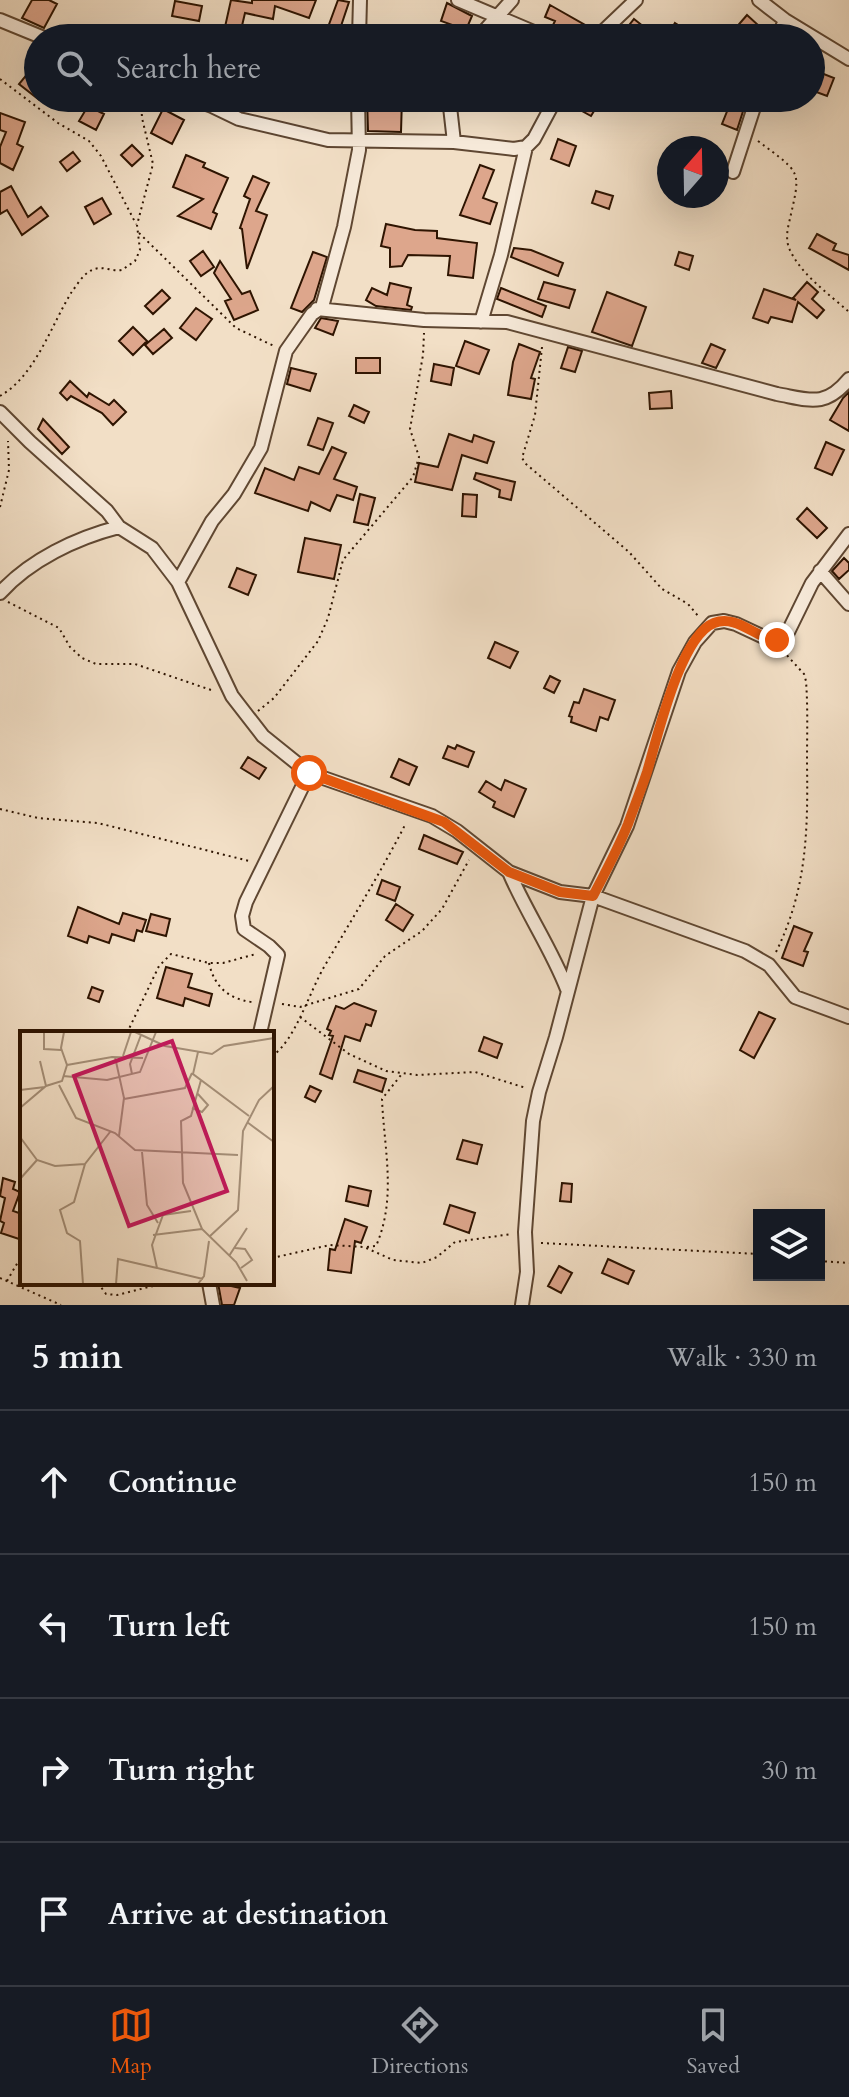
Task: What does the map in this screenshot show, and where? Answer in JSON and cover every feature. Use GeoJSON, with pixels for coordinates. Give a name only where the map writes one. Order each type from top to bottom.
{"type":"FeatureCollection","features":[{"type":"Feature","properties":{"kind":"street"},"geometry":{"type":"LineString","coordinates":[[359,24],[360,0]]}},
{"type":"Feature","properties":{"kind":"street"},"geometry":{"type":"LineString","coordinates":[[458,0],[514,24]]}},
{"type":"Feature","properties":{"kind":"street"},"geometry":{"type":"LineString","coordinates":[[493,24],[512,0]]}},
{"type":"Feature","properties":{"kind":"street"},"geometry":{"type":"LineString","coordinates":[[611,24],[636,0]]}},
{"type":"Feature","properties":{"kind":"street"},"geometry":{"type":"LineString","coordinates":[[759,0],[792,24]]}},
{"type":"Feature","properties":{"kind":"street"},"geometry":{"type":"LineString","coordinates":[[0,20],[24,30]]}},
{"type":"Feature","properties":{"kind":"street"},"geometry":{"type":"LineString","coordinates":[[783,24],[785,20]]}},
{"type":"Feature","properties":{"kind":"street"},"geometry":{"type":"LineString","coordinates":[[825,44],[849,59]]}},
{"type":"Feature","properties":{"kind":"street"},"geometry":{"type":"LineString","coordinates":[[224,112],[239,119],[328,140],[454,142],[514,149],[526,147]]}},
{"type":"Feature","properties":{"kind":"street"},"geometry":{"type":"LineString","coordinates":[[178,582],[212,521],[234,494],[261,448],[286,351],[317,309],[322,307],[344,227],[359,150],[358,112]]}},
{"type":"Feature","properties":{"kind":"street"},"geometry":{"type":"LineString","coordinates":[[451,112],[454,142]]}},
{"type":"Feature","properties":{"kind":"street"},"geometry":{"type":"LineString","coordinates":[[481,322],[501,255],[526,147],[534,139],[548,112]]}},
{"type":"Feature","properties":{"kind":"street"},"geometry":{"type":"LineString","coordinates":[[733,172],[752,112]]}},
{"type":"Feature","properties":{"kind":"street"},"geometry":{"type":"LineString","coordinates":[[317,309],[424,320],[507,322],[777,394],[815,400],[825,400],[834,395],[849,379]]}},
{"type":"Feature","properties":{"kind":"street"},"geometry":{"type":"LineString","coordinates":[[3,416],[107,511],[119,527],[152,548],[178,582],[232,696],[263,736],[309,773],[444,822],[509,872],[560,892],[593,896],[745,951],[769,965],[795,997],[849,1017]]}},
{"type":"Feature","properties":{"kind":"street"},"geometry":{"type":"LineString","coordinates":[[0,595],[12,580],[46,557],[119,527]]}},
{"type":"Feature","properties":{"kind":"street"},"geometry":{"type":"LineString","coordinates":[[522,1305],[527,1272],[533,1121],[539,1092],[593,896],[627,826],[679,671],[712,623],[724,621],[750,629],[770,640],[787,634],[820,571],[849,534]]}},
{"type":"Feature","properties":{"kind":"street"},"geometry":{"type":"LineString","coordinates":[[820,571],[849,604]]}},
{"type":"Feature","properties":{"kind":"street"},"geometry":{"type":"LineString","coordinates":[[260,1031],[278,955],[244,929],[242,916],[262,865],[309,773]]}},
{"type":"Feature","properties":{"kind":"street"},"geometry":{"type":"LineString","coordinates":[[509,872],[567,989]]}},
{"type":"Feature","properties":{"kind":"street"},"geometry":{"type":"LineString","coordinates":[[209,1285],[213,1305]]}},
{"type":"Feature","properties":{"kind":"path"},"geometry":{"type":"LineString","coordinates":[[0,79],[24,97]]}},
{"type":"Feature","properties":{"kind":"path"},"geometry":{"type":"LineString","coordinates":[[0,396],[29,368],[83,276],[95,268],[122,270],[135,261],[140,250],[137,225],[101,156],[89,141],[44,112]]}},
{"type":"Feature","properties":{"kind":"path"},"geometry":{"type":"LineString","coordinates":[[137,225],[153,164],[142,112]]}},
{"type":"Feature","properties":{"kind":"path"},"geometry":{"type":"LineString","coordinates":[[746,132],[794,171],[798,190],[788,230],[789,248],[817,283],[849,312]]}},
{"type":"Feature","properties":{"kind":"path"},"geometry":{"type":"LineString","coordinates":[[138,233],[236,328],[286,351]]}},
{"type":"Feature","properties":{"kind":"path"},"geometry":{"type":"LineString","coordinates":[[249,718],[274,698],[318,641],[328,618],[343,560],[413,477],[419,457],[410,429],[423,355],[424,320]]}},
{"type":"Feature","properties":{"kind":"path"},"geometry":{"type":"LineString","coordinates":[[542,330],[541,373],[535,415],[522,458],[629,552],[662,589],[693,607],[706,628]]}},
{"type":"Feature","properties":{"kind":"path"},"geometry":{"type":"LineString","coordinates":[[0,507],[9,470],[3,416]]}},
{"type":"Feature","properties":{"kind":"path"},"geometry":{"type":"LineString","coordinates":[[0,595],[59,628],[70,647],[82,658],[96,664],[135,664],[232,696]]}},
{"type":"Feature","properties":{"kind":"path"},"geometry":{"type":"LineString","coordinates":[[769,965],[791,920],[798,897],[809,799],[806,681],[795,664],[770,640]]}},
{"type":"Feature","properties":{"kind":"path"},"geometry":{"type":"LineString","coordinates":[[0,809],[38,818],[98,823],[262,865]]}},
{"type":"Feature","properties":{"kind":"path"},"geometry":{"type":"LineString","coordinates":[[274,1055],[283,1049],[303,1006],[412,810]]}},
{"type":"Feature","properties":{"kind":"path"},"geometry":{"type":"LineString","coordinates":[[209,963],[213,979],[228,995],[244,1001],[303,1006],[359,989],[385,956],[422,931],[442,909],[477,847]]}},
{"type":"Feature","properties":{"kind":"path"},"geometry":{"type":"LineString","coordinates":[[128,1031],[159,966],[171,954],[223,963],[273,949]]}},
{"type":"Feature","properties":{"kind":"path"},"geometry":{"type":"LineString","coordinates":[[299,1016],[360,1060],[386,1071],[402,1074],[475,1072],[539,1092]]}},
{"type":"Feature","properties":{"kind":"path"},"geometry":{"type":"LineString","coordinates":[[274,1258],[330,1245],[376,1246],[384,1224],[390,1189],[382,1099],[402,1074]]}},
{"type":"Feature","properties":{"kind":"path"},"geometry":{"type":"LineString","coordinates":[[364,1247],[393,1260],[422,1263],[437,1257],[455,1242],[526,1237],[753,1254]]}},
{"type":"Feature","properties":{"kind":"path"},"geometry":{"type":"LineString","coordinates":[[7,1282],[20,1259]]}},
{"type":"Feature","properties":{"kind":"path"},"geometry":{"type":"LineString","coordinates":[[825,1261],[849,1263]]}},
{"type":"Feature","properties":{"kind":"path"},"geometry":{"type":"LineString","coordinates":[[0,1278],[61,1305]]}},
{"type":"Feature","properties":{"kind":"path"},"geometry":{"type":"LineString","coordinates":[[99,1285],[106,1294],[117,1295],[157,1285]]}},
{"type":"Feature","properties":{"kind":"building"},"geometry":{"type":"Polygon","coordinates":[[[32,0],[49,0],[57,4],[46,24],[35,24],[22,18],[32,0]]]}},
{"type":"Feature","properties":{"kind":"building"},"geometry":{"type":"Polygon","coordinates":[[[231,0],[252,3],[252,0],[316,0],[309,18],[275,6],[273,19],[245,13],[242,24],[226,24],[231,0]]]}},
{"type":"Feature","properties":{"kind":"building"},"geometry":{"type":"Polygon","coordinates":[[[338,0],[349,2],[342,24],[329,24],[338,0]]]}},
{"type":"Feature","properties":{"kind":"building"},"geometry":{"type":"Polygon","coordinates":[[[175,1],[202,6],[199,21],[172,16],[175,1]]]}},
{"type":"Feature","properties":{"kind":"building"},"geometry":{"type":"Polygon","coordinates":[[[447,3],[472,16],[469,24],[441,21],[447,3]]]}},
{"type":"Feature","properties":{"kind":"building"},"geometry":{"type":"Polygon","coordinates":[[[550,5],[583,24],[554,24],[555,21],[545,17],[550,5]]]}},
{"type":"Feature","properties":{"kind":"building"},"geometry":{"type":"Polygon","coordinates":[[[747,15],[757,24],[739,24],[747,15]]]}},
{"type":"Feature","properties":{"kind":"building"},"geometry":{"type":"Polygon","coordinates":[[[825,74],[834,78],[825,95],[825,74]]]}},
{"type":"Feature","properties":{"kind":"building"},"geometry":{"type":"Polygon","coordinates":[[[84,112],[104,114],[96,130],[79,121],[84,112]]]}},
{"type":"Feature","properties":{"kind":"building"},"geometry":{"type":"Polygon","coordinates":[[[162,112],[169,112],[184,120],[172,144],[151,133],[162,112]]]}},
{"type":"Feature","properties":{"kind":"building"},"geometry":{"type":"Polygon","coordinates":[[[367,112],[402,112],[401,132],[368,131],[367,112]]]}},
{"type":"Feature","properties":{"kind":"building"},"geometry":{"type":"Polygon","coordinates":[[[727,112],[743,112],[737,130],[722,124],[727,112]]]}},
{"type":"Feature","properties":{"kind":"building"},"geometry":{"type":"Polygon","coordinates":[[[0,113],[25,122],[17,144],[23,147],[13,170],[0,163],[0,147],[6,132],[0,130],[0,113]]]}},
{"type":"Feature","properties":{"kind":"building"},"geometry":{"type":"Polygon","coordinates":[[[558,139],[576,146],[569,166],[551,159],[558,139]]]}},
{"type":"Feature","properties":{"kind":"building"},"geometry":{"type":"Polygon","coordinates":[[[132,145],[143,156],[132,166],[121,155],[132,145]]]}},
{"type":"Feature","properties":{"kind":"building"},"geometry":{"type":"Polygon","coordinates":[[[73,152],[80,161],[67,171],[60,162],[73,152]]]}},
{"type":"Feature","properties":{"kind":"building"},"geometry":{"type":"Polygon","coordinates":[[[186,155],[228,178],[213,212],[217,214],[211,229],[178,216],[203,199],[173,187],[186,155]]]}},
{"type":"Feature","properties":{"kind":"building"},"geometry":{"type":"Polygon","coordinates":[[[480,165],[494,170],[483,198],[497,203],[490,224],[460,215],[480,165]]]}},
{"type":"Feature","properties":{"kind":"building"},"geometry":{"type":"Polygon","coordinates":[[[253,176],[269,183],[256,211],[267,215],[247,269],[240,228],[250,199],[244,196],[253,176]]]}},
{"type":"Feature","properties":{"kind":"building"},"geometry":{"type":"Polygon","coordinates":[[[11,186],[28,217],[41,207],[48,216],[22,235],[7,210],[0,214],[0,192],[11,186]]]}},
{"type":"Feature","properties":{"kind":"building"},"geometry":{"type":"Polygon","coordinates":[[[596,191],[613,196],[609,209],[592,203],[596,191]]]}},
{"type":"Feature","properties":{"kind":"building"},"geometry":{"type":"Polygon","coordinates":[[[102,198],[111,214],[94,224],[85,207],[102,198]]]}},
{"type":"Feature","properties":{"kind":"building"},"geometry":{"type":"Polygon","coordinates":[[[386,224],[437,231],[437,238],[477,243],[473,278],[448,275],[450,256],[408,255],[402,266],[390,267],[390,248],[381,246],[386,224]]]}},
{"type":"Feature","properties":{"kind":"building"},"geometry":{"type":"Polygon","coordinates":[[[817,234],[836,244],[833,250],[849,255],[849,270],[809,248],[817,234]]]}},
{"type":"Feature","properties":{"kind":"building"},"geometry":{"type":"Polygon","coordinates":[[[514,248],[531,250],[563,263],[558,276],[511,257],[514,248]]]}},
{"type":"Feature","properties":{"kind":"building"},"geometry":{"type":"Polygon","coordinates":[[[203,251],[214,267],[201,276],[190,261],[203,251]]]}},
{"type":"Feature","properties":{"kind":"building"},"geometry":{"type":"Polygon","coordinates":[[[313,252],[327,257],[314,300],[302,312],[291,308],[313,252]]]}},
{"type":"Feature","properties":{"kind":"building"},"geometry":{"type":"Polygon","coordinates":[[[679,252],[693,256],[689,270],[675,265],[679,252]]]}},
{"type":"Feature","properties":{"kind":"building"},"geometry":{"type":"Polygon","coordinates":[[[220,261],[242,294],[250,291],[258,310],[234,320],[225,301],[231,299],[214,273],[220,261]]]}},
{"type":"Feature","properties":{"kind":"building"},"geometry":{"type":"Polygon","coordinates":[[[544,282],[575,290],[569,308],[538,299],[544,282]]]}},
{"type":"Feature","properties":{"kind":"building"},"geometry":{"type":"Polygon","coordinates":[[[807,282],[818,292],[812,299],[824,310],[817,318],[798,302],[792,322],[771,317],[768,323],[753,318],[764,289],[796,300],[793,298],[807,282]]]}},
{"type":"Feature","properties":{"kind":"building"},"geometry":{"type":"Polygon","coordinates":[[[390,283],[411,288],[407,305],[412,307],[411,310],[376,306],[366,300],[372,288],[387,295],[390,283]]]}},
{"type":"Feature","properties":{"kind":"building"},"geometry":{"type":"Polygon","coordinates":[[[501,288],[546,306],[542,317],[497,299],[501,288]]]}},
{"type":"Feature","properties":{"kind":"building"},"geometry":{"type":"Polygon","coordinates":[[[162,290],[170,298],[153,314],[145,306],[162,290]]]}},
{"type":"Feature","properties":{"kind":"building"},"geometry":{"type":"Polygon","coordinates":[[[607,292],[646,307],[632,346],[592,332],[607,292]]]}},
{"type":"Feature","properties":{"kind":"building"},"geometry":{"type":"Polygon","coordinates":[[[196,308],[212,319],[196,340],[180,328],[196,308]]]}},
{"type":"Feature","properties":{"kind":"building"},"geometry":{"type":"Polygon","coordinates":[[[321,318],[338,321],[333,335],[315,328],[321,318]]]}},
{"type":"Feature","properties":{"kind":"building"},"geometry":{"type":"Polygon","coordinates":[[[133,327],[147,341],[133,355],[119,341],[133,327]]]}},
{"type":"Feature","properties":{"kind":"building"},"geometry":{"type":"Polygon","coordinates":[[[164,329],[172,338],[153,354],[145,345],[164,329]]]}},
{"type":"Feature","properties":{"kind":"building"},"geometry":{"type":"Polygon","coordinates":[[[465,341],[489,350],[479,374],[456,366],[465,341]]]}},
{"type":"Feature","properties":{"kind":"building"},"geometry":{"type":"Polygon","coordinates":[[[519,344],[540,352],[531,378],[535,379],[531,399],[508,395],[519,344]]]}},
{"type":"Feature","properties":{"kind":"building"},"geometry":{"type":"Polygon","coordinates":[[[711,344],[725,350],[716,368],[702,363],[711,344]]]}},
{"type":"Feature","properties":{"kind":"building"},"geometry":{"type":"Polygon","coordinates":[[[568,347],[582,351],[575,372],[561,368],[568,347]]]}},
{"type":"Feature","properties":{"kind":"building"},"geometry":{"type":"Polygon","coordinates":[[[356,358],[380,358],[380,373],[356,373],[356,358]]]}},
{"type":"Feature","properties":{"kind":"building"},"geometry":{"type":"Polygon","coordinates":[[[434,364],[454,368],[451,385],[431,381],[434,364]]]}},
{"type":"Feature","properties":{"kind":"building"},"geometry":{"type":"Polygon","coordinates":[[[291,368],[316,374],[310,391],[287,384],[291,368]]]}},
{"type":"Feature","properties":{"kind":"building"},"geometry":{"type":"Polygon","coordinates":[[[70,381],[87,397],[89,393],[109,405],[114,400],[126,412],[113,425],[102,413],[71,396],[67,400],[60,393],[70,381]]]}},
{"type":"Feature","properties":{"kind":"building"},"geometry":{"type":"Polygon","coordinates":[[[671,391],[672,408],[650,409],[649,393],[671,391]]]}},
{"type":"Feature","properties":{"kind":"building"},"geometry":{"type":"Polygon","coordinates":[[[849,392],[849,431],[830,420],[849,392]]]}},
{"type":"Feature","properties":{"kind":"building"},"geometry":{"type":"Polygon","coordinates":[[[354,405],[369,412],[364,423],[349,416],[354,405]]]}},
{"type":"Feature","properties":{"kind":"building"},"geometry":{"type":"Polygon","coordinates":[[[318,418],[333,423],[323,450],[308,445],[318,418]]]}},
{"type":"Feature","properties":{"kind":"building"},"geometry":{"type":"Polygon","coordinates":[[[43,419],[69,447],[62,454],[38,429],[43,419]]]}},
{"type":"Feature","properties":{"kind":"building"},"geometry":{"type":"Polygon","coordinates":[[[449,434],[472,442],[474,435],[494,442],[487,463],[462,455],[452,490],[415,482],[419,463],[438,467],[449,434]]]}},
{"type":"Feature","properties":{"kind":"building"},"geometry":{"type":"Polygon","coordinates":[[[826,442],[844,450],[832,475],[815,468],[826,442]]]}},
{"type":"Feature","properties":{"kind":"building"},"geometry":{"type":"Polygon","coordinates":[[[332,447],[346,453],[334,479],[357,487],[353,500],[337,495],[330,511],[311,502],[308,511],[255,493],[265,468],[294,480],[299,467],[319,474],[332,447]]]}},
{"type":"Feature","properties":{"kind":"building"},"geometry":{"type":"Polygon","coordinates":[[[476,473],[515,482],[511,500],[499,497],[500,490],[474,479],[476,473]]]}},
{"type":"Feature","properties":{"kind":"building"},"geometry":{"type":"Polygon","coordinates":[[[360,494],[375,498],[368,525],[354,522],[360,494]]]}},
{"type":"Feature","properties":{"kind":"building"},"geometry":{"type":"Polygon","coordinates":[[[463,494],[477,495],[476,517],[462,516],[463,494]]]}},
{"type":"Feature","properties":{"kind":"building"},"geometry":{"type":"Polygon","coordinates":[[[807,508],[827,528],[817,538],[797,519],[807,508]]]}},
{"type":"Feature","properties":{"kind":"building"},"geometry":{"type":"Polygon","coordinates":[[[305,538],[341,545],[334,579],[298,572],[305,538]]]}},
{"type":"Feature","properties":{"kind":"building"},"geometry":{"type":"Polygon","coordinates":[[[844,558],[849,563],[849,570],[839,579],[832,571],[844,558]]]}},
{"type":"Feature","properties":{"kind":"building"},"geometry":{"type":"Polygon","coordinates":[[[237,568],[256,575],[248,595],[229,587],[237,568]]]}},
{"type":"Feature","properties":{"kind":"building"},"geometry":{"type":"Polygon","coordinates":[[[495,642],[518,652],[510,668],[488,658],[495,642]]]}},
{"type":"Feature","properties":{"kind":"building"},"geometry":{"type":"Polygon","coordinates":[[[550,676],[560,681],[554,693],[544,688],[550,676]]]}},
{"type":"Feature","properties":{"kind":"building"},"geometry":{"type":"Polygon","coordinates":[[[584,689],[615,700],[608,720],[600,717],[596,731],[571,722],[572,717],[569,716],[574,702],[579,703],[584,689]]]}},
{"type":"Feature","properties":{"kind":"building"},"geometry":{"type":"Polygon","coordinates":[[[457,745],[474,752],[468,767],[443,758],[448,746],[455,749],[457,745]]]}},
{"type":"Feature","properties":{"kind":"building"},"geometry":{"type":"Polygon","coordinates":[[[248,757],[266,768],[259,779],[241,768],[248,757]]]}},
{"type":"Feature","properties":{"kind":"building"},"geometry":{"type":"Polygon","coordinates":[[[399,759],[417,767],[409,785],[391,777],[399,759]]]}},
{"type":"Feature","properties":{"kind":"building"},"geometry":{"type":"Polygon","coordinates":[[[505,780],[526,789],[514,817],[493,807],[495,802],[479,792],[486,781],[501,790],[505,780]]]}},
{"type":"Feature","properties":{"kind":"building"},"geometry":{"type":"Polygon","coordinates":[[[424,835],[463,852],[457,864],[419,849],[424,835]]]}},
{"type":"Feature","properties":{"kind":"building"},"geometry":{"type":"Polygon","coordinates":[[[382,880],[400,887],[395,901],[377,894],[382,880]]]}},
{"type":"Feature","properties":{"kind":"building"},"geometry":{"type":"Polygon","coordinates":[[[396,904],[413,915],[403,931],[386,920],[396,904]]]}},
{"type":"Feature","properties":{"kind":"building"},"geometry":{"type":"Polygon","coordinates":[[[78,907],[119,924],[123,913],[146,920],[142,932],[137,930],[134,941],[112,934],[109,943],[89,936],[87,943],[68,936],[78,907]]]}},
{"type":"Feature","properties":{"kind":"building"},"geometry":{"type":"Polygon","coordinates":[[[151,914],[170,919],[166,936],[146,931],[151,914]]]}},
{"type":"Feature","properties":{"kind":"building"},"geometry":{"type":"Polygon","coordinates":[[[794,926],[812,933],[804,951],[808,952],[803,966],[782,958],[794,926]]]}},
{"type":"Feature","properties":{"kind":"building"},"geometry":{"type":"Polygon","coordinates":[[[166,967],[192,974],[188,987],[212,994],[209,1006],[185,998],[183,1006],[157,998],[166,967]]]}},
{"type":"Feature","properties":{"kind":"building"},"geometry":{"type":"Polygon","coordinates":[[[92,987],[103,991],[99,1002],[88,998],[92,987]]]}},
{"type":"Feature","properties":{"kind":"building"},"geometry":{"type":"Polygon","coordinates":[[[354,1003],[376,1011],[371,1026],[366,1024],[360,1041],[345,1036],[332,1079],[320,1074],[333,1036],[327,1029],[336,1006],[344,1009],[354,1003]]]}},
{"type":"Feature","properties":{"kind":"building"},"geometry":{"type":"Polygon","coordinates":[[[759,1012],[775,1019],[754,1058],[740,1050],[759,1012]]]}},
{"type":"Feature","properties":{"kind":"building"},"geometry":{"type":"Polygon","coordinates":[[[484,1037],[502,1044],[497,1058],[479,1051],[484,1037]]]}},
{"type":"Feature","properties":{"kind":"building"},"geometry":{"type":"Polygon","coordinates":[[[358,1070],[386,1079],[382,1092],[354,1082],[358,1070]]]}},
{"type":"Feature","properties":{"kind":"building"},"geometry":{"type":"Polygon","coordinates":[[[310,1086],[321,1091],[315,1102],[305,1097],[310,1086]]]}},
{"type":"Feature","properties":{"kind":"building"},"geometry":{"type":"Polygon","coordinates":[[[463,1140],[482,1145],[477,1164],[457,1159],[463,1140]]]}},
{"type":"Feature","properties":{"kind":"building"},"geometry":{"type":"Polygon","coordinates":[[[3,1178],[15,1182],[13,1189],[20,1192],[13,1211],[20,1213],[19,1239],[1,1233],[5,1198],[0,1196],[3,1178]]]}},
{"type":"Feature","properties":{"kind":"building"},"geometry":{"type":"Polygon","coordinates":[[[562,1183],[572,1184],[571,1202],[560,1201],[562,1183]]]}},
{"type":"Feature","properties":{"kind":"building"},"geometry":{"type":"Polygon","coordinates":[[[349,1186],[371,1191],[368,1206],[346,1201],[349,1186]]]}},
{"type":"Feature","properties":{"kind":"building"},"geometry":{"type":"Polygon","coordinates":[[[450,1205],[475,1213],[469,1233],[444,1224],[450,1205]]]}},
{"type":"Feature","properties":{"kind":"building"},"geometry":{"type":"Polygon","coordinates":[[[345,1219],[367,1227],[361,1243],[355,1241],[351,1273],[328,1270],[330,1249],[335,1250],[345,1219]]]}},
{"type":"Feature","properties":{"kind":"building"},"geometry":{"type":"Polygon","coordinates":[[[608,1259],[634,1271],[628,1284],[602,1273],[608,1259]]]}},
{"type":"Feature","properties":{"kind":"building"},"geometry":{"type":"Polygon","coordinates":[[[559,1266],[572,1273],[561,1293],[548,1286],[559,1266]]]}},
{"type":"Feature","properties":{"kind":"building"},"geometry":{"type":"Polygon","coordinates":[[[218,1285],[240,1288],[234,1305],[222,1305],[218,1285]]]}},
{"type":"Feature","properties":{"kind":"route"},"geometry":{"type":"LineString","coordinates":[[309,773],[432,816],[457,831],[509,872],[560,892],[593,896],[627,826],[647,772],[663,714],[679,671],[695,642],[712,623],[724,621],[777,640]]}}]}
